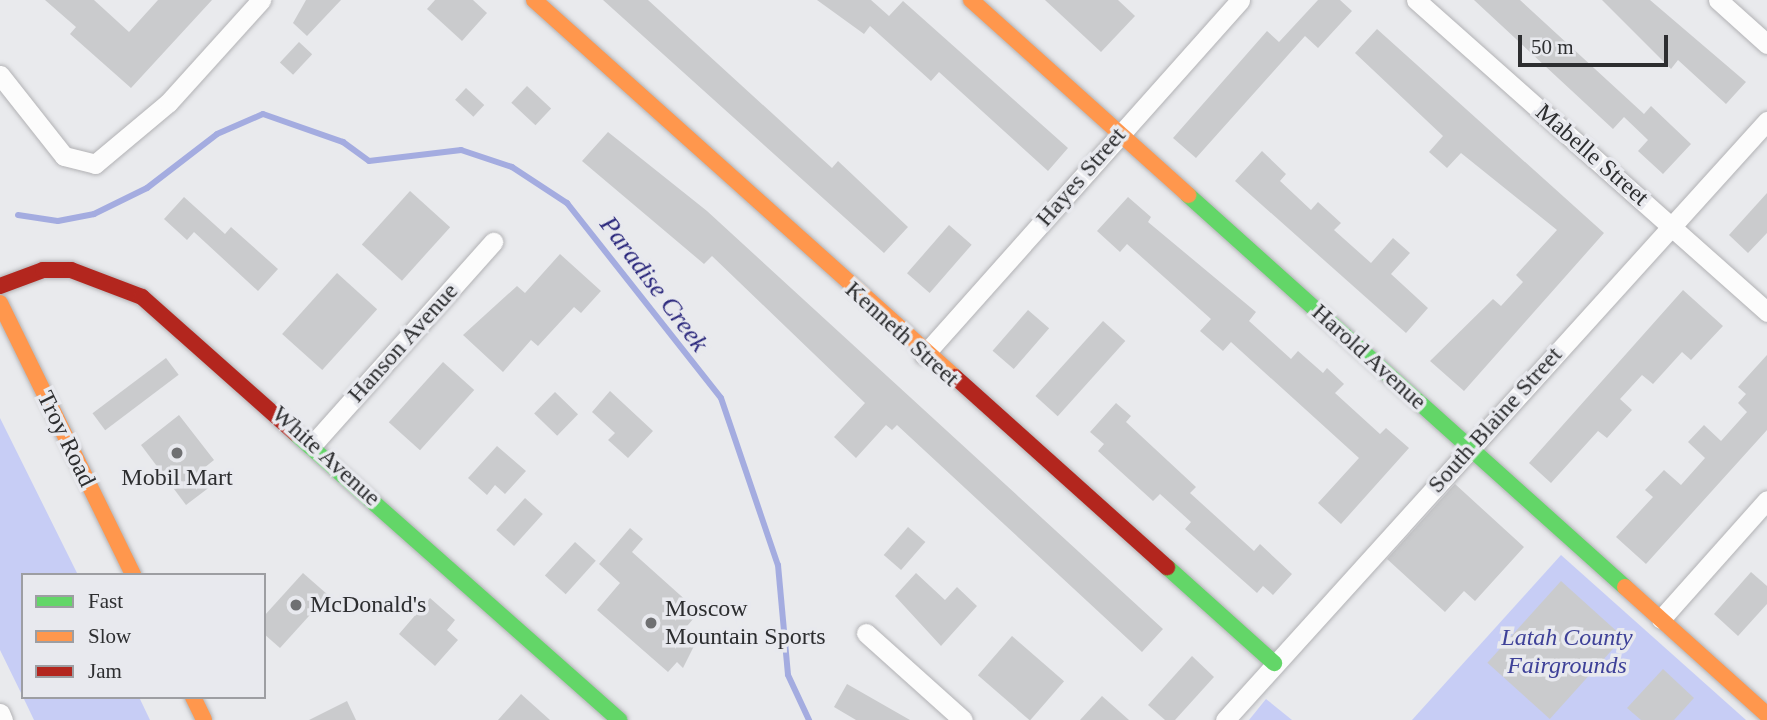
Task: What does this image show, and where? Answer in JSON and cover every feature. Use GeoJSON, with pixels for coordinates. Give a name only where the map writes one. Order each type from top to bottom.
{"type":"FeatureCollection","features":[{"type":"Feature","properties":{"kind":"street"},"geometry":{"type":"LineString","coordinates":[[0,75],[73,163],[95,164],[123,145],[261,0]]}},
{"type":"Feature","properties":{"kind":"street","name":"Kenneth Street"},"geometry":{"type":"LineString","coordinates":[[534,0],[924,355],[1274,663]]}},
{"type":"Feature","properties":{"kind":"street","name":"Harold Avenue"},"geometry":{"type":"LineString","coordinates":[[971,0],[1767,715]]}},
{"type":"Feature","properties":{"kind":"street","name":"Hayes Street"},"geometry":{"type":"LineString","coordinates":[[924,355],[1240,0]]}},
{"type":"Feature","properties":{"kind":"street","name":"Mabelle Street"},"geometry":{"type":"LineString","coordinates":[[1416,0],[1767,312]]}},
{"type":"Feature","properties":{"kind":"street"},"geometry":{"type":"LineString","coordinates":[[1718,0],[1767,44]]}},
{"type":"Feature","properties":{"kind":"street","name":"South Blaine Street"},"geometry":{"type":"LineString","coordinates":[[1225,720],[1767,121]]}},
{"type":"Feature","properties":{"kind":"street","name":"Hanson Avenue"},"geometry":{"type":"LineString","coordinates":[[313,444],[493,242]]}},
{"type":"Feature","properties":{"kind":"street","name":"White Avenue"},"geometry":{"type":"LineString","coordinates":[[0,286],[43,270],[71,270],[122,285],[313,444],[619,720]]}},
{"type":"Feature","properties":{"kind":"street","name":"Troy Road"},"geometry":{"type":"LineString","coordinates":[[0,303],[132,573]]}},
{"type":"Feature","properties":{"kind":"street"},"geometry":{"type":"LineString","coordinates":[[1661,619],[1764,509]]}},
{"type":"Feature","properties":{"kind":"street"},"geometry":{"type":"LineString","coordinates":[[866,633],[963,720]]}},
{"type":"Feature","properties":{"kind":"street"},"geometry":{"type":"LineString","coordinates":[[194,699],[204,720]]}},
{"type":"Feature","properties":{"kind":"street"},"geometry":{"type":"LineString","coordinates":[[0,713],[3,720]]}},
{"type":"Feature","properties":{"kind":"green space"},"geometry":{"type":"Polygon","coordinates":[[[0,418],[77,573],[21,573],[21,693],[0,650],[0,418]]]}},
{"type":"Feature","properties":{"kind":"green space","name":"Latah County Fairgrounds"},"geometry":{"type":"Polygon","coordinates":[[[1561,555],[1746,720],[1412,720],[1561,555]]]}},
{"type":"Feature","properties":{"kind":"green space"},"geometry":{"type":"Polygon","coordinates":[[[24,699],[140,699],[150,720],[34,720],[24,699]]]}},
{"type":"Feature","properties":{"kind":"green space"},"geometry":{"type":"Polygon","coordinates":[[[1266,699],[1292,720],[1249,720],[1266,699]]]}},
{"type":"Feature","properties":{"kind":"building"},"geometry":{"type":"Polygon","coordinates":[[[45,0],[94,0],[129,32],[158,0],[212,0],[131,88],[70,34],[76,27],[45,0]]]}},
{"type":"Feature","properties":{"kind":"building"},"geometry":{"type":"Polygon","coordinates":[[[306,0],[341,0],[307,36],[293,23],[306,0]]]}},
{"type":"Feature","properties":{"kind":"building"},"geometry":{"type":"Polygon","coordinates":[[[435,0],[473,0],[487,13],[462,41],[427,9],[435,0]]]}},
{"type":"Feature","properties":{"kind":"building"},"geometry":{"type":"Polygon","coordinates":[[[603,0],[648,0],[832,168],[838,161],[908,227],[884,253],[603,0]]]}},
{"type":"Feature","properties":{"kind":"building"},"geometry":{"type":"Polygon","coordinates":[[[817,0],[871,0],[889,16],[903,1],[1068,148],[1048,171],[939,72],[931,81],[870,26],[864,34],[817,0]]]}},
{"type":"Feature","properties":{"kind":"building"},"geometry":{"type":"Polygon","coordinates":[[[1045,0],[1118,0],[1135,16],[1101,52],[1045,0]]]}},
{"type":"Feature","properties":{"kind":"building"},"geometry":{"type":"Polygon","coordinates":[[[1318,0],[1340,0],[1352,11],[1318,48],[1305,36],[1196,158],[1173,138],[1267,31],[1279,42],[1318,0]]]}},
{"type":"Feature","properties":{"kind":"building"},"geometry":{"type":"Polygon","coordinates":[[[1474,0],[1520,0],[1644,114],[1651,106],[1691,144],[1663,174],[1638,151],[1648,140],[1624,117],[1613,129],[1474,0]]]}},
{"type":"Feature","properties":{"kind":"building"},"geometry":{"type":"Polygon","coordinates":[[[1602,0],[1650,0],[1746,82],[1726,104],[1678,60],[1671,69],[1602,0]]]}},
{"type":"Feature","properties":{"kind":"building"},"geometry":{"type":"Polygon","coordinates":[[[1377,29],[1604,233],[1464,391],[1430,361],[1493,299],[1501,306],[1523,282],[1516,275],[1557,230],[1461,153],[1447,168],[1429,152],[1443,136],[1355,53],[1377,29]]]}},
{"type":"Feature","properties":{"kind":"building"},"geometry":{"type":"Polygon","coordinates":[[[299,42],[312,54],[293,75],[280,62],[299,42]]]}},
{"type":"Feature","properties":{"kind":"building"},"geometry":{"type":"Polygon","coordinates":[[[527,86],[551,109],[535,125],[511,103],[527,86]]]}},
{"type":"Feature","properties":{"kind":"building"},"geometry":{"type":"Polygon","coordinates":[[[466,88],[484,105],[473,117],[455,100],[466,88]]]}},
{"type":"Feature","properties":{"kind":"building"},"geometry":{"type":"Polygon","coordinates":[[[608,132],[707,211],[1163,629],[1142,652],[897,425],[892,430],[886,425],[856,458],[834,437],[865,403],[712,256],[704,264],[582,161],[608,132]]]}},
{"type":"Feature","properties":{"kind":"building"},"geometry":{"type":"Polygon","coordinates":[[[1262,151],[1286,174],[1280,181],[1311,210],[1318,202],[1341,223],[1334,230],[1371,263],[1393,238],[1410,253],[1391,274],[1428,308],[1406,333],[1235,181],[1262,151]]]}},
{"type":"Feature","properties":{"kind":"building"},"geometry":{"type":"Polygon","coordinates":[[[410,191],[450,227],[402,281],[362,245],[410,191]]]}},
{"type":"Feature","properties":{"kind":"building"},"geometry":{"type":"Polygon","coordinates":[[[1767,193],[1767,233],[1748,253],[1729,235],[1767,193]]]}},
{"type":"Feature","properties":{"kind":"building"},"geometry":{"type":"Polygon","coordinates":[[[184,197],[225,234],[231,227],[278,269],[258,291],[194,232],[187,240],[164,219],[184,197]]]}},
{"type":"Feature","properties":{"kind":"building"},"geometry":{"type":"Polygon","coordinates":[[[1128,197],[1151,217],[1148,222],[1256,312],[1249,321],[1291,359],[1298,351],[1323,373],[1327,368],[1344,384],[1335,393],[1380,434],[1386,428],[1409,448],[1341,524],[1318,503],[1359,458],[1231,342],[1223,351],[1200,331],[1211,319],[1127,244],[1120,252],[1097,231],[1128,197]]]}},
{"type":"Feature","properties":{"kind":"building"},"geometry":{"type":"Polygon","coordinates":[[[949,225],[972,245],[930,293],[907,273],[949,225]]]}},
{"type":"Feature","properties":{"kind":"building"},"geometry":{"type":"Polygon","coordinates":[[[560,254],[601,291],[581,313],[574,307],[538,346],[531,340],[503,372],[463,335],[517,286],[525,293],[560,254]]]}},
{"type":"Feature","properties":{"kind":"building"},"geometry":{"type":"Polygon","coordinates":[[[337,273],[377,309],[322,370],[282,334],[337,273]]]}},
{"type":"Feature","properties":{"kind":"building"},"geometry":{"type":"Polygon","coordinates":[[[1683,290],[1723,326],[1691,360],[1682,352],[1653,384],[1642,375],[1620,399],[1632,410],[1607,438],[1598,431],[1551,483],[1529,463],[1683,290]]]}},
{"type":"Feature","properties":{"kind":"building"},"geometry":{"type":"Polygon","coordinates":[[[1028,310],[1049,328],[1014,369],[993,351],[1028,310]]]}},
{"type":"Feature","properties":{"kind":"building"},"geometry":{"type":"Polygon","coordinates":[[[1103,321],[1125,341],[1058,416],[1035,396],[1103,321]]]}},
{"type":"Feature","properties":{"kind":"building"},"geometry":{"type":"Polygon","coordinates":[[[1767,355],[1767,430],[1646,564],[1616,537],[1653,497],[1645,490],[1664,470],[1681,485],[1705,458],[1688,442],[1704,425],[1721,441],[1747,412],[1738,403],[1746,394],[1738,387],[1767,355]]]}},
{"type":"Feature","properties":{"kind":"building"},"geometry":{"type":"Polygon","coordinates":[[[166,358],[179,375],[105,430],[93,413],[166,358]]]}},
{"type":"Feature","properties":{"kind":"building"},"geometry":{"type":"Polygon","coordinates":[[[443,362],[474,390],[420,450],[389,422],[443,362]]]}},
{"type":"Feature","properties":{"kind":"building"},"geometry":{"type":"Polygon","coordinates":[[[610,391],[653,431],[628,458],[608,440],[615,433],[592,412],[610,391]]]}},
{"type":"Feature","properties":{"kind":"building"},"geometry":{"type":"Polygon","coordinates":[[[555,392],[578,414],[557,436],[534,414],[555,392]]]}},
{"type":"Feature","properties":{"kind":"building"},"geometry":{"type":"Polygon","coordinates":[[[1116,403],[1131,416],[1126,422],[1196,487],[1190,493],[1254,551],[1260,544],[1292,574],[1273,595],[1263,586],[1257,593],[1185,529],[1191,522],[1160,494],[1153,501],[1098,451],[1104,444],[1090,432],[1116,403]]]}},
{"type":"Feature","properties":{"kind":"building","name":"Mobil Mart"},"geometry":{"type":"Polygon","coordinates":[[[179,415],[214,460],[204,468],[215,483],[186,505],[141,445],[179,415]]]}},
{"type":"Feature","properties":{"kind":"building"},"geometry":{"type":"Polygon","coordinates":[[[497,446],[526,471],[505,494],[495,485],[487,495],[468,478],[497,446]]]}},
{"type":"Feature","properties":{"kind":"building"},"geometry":{"type":"Polygon","coordinates":[[[1455,484],[1524,547],[1475,601],[1464,591],[1445,612],[1387,559],[1455,484]]]}},
{"type":"Feature","properties":{"kind":"building"},"geometry":{"type":"Polygon","coordinates":[[[525,498],[543,514],[514,546],[496,530],[525,498]]]}},
{"type":"Feature","properties":{"kind":"building"},"geometry":{"type":"Polygon","coordinates":[[[908,527],[925,542],[901,570],[884,555],[908,527]]]}},
{"type":"Feature","properties":{"kind":"building","name":"Moscow Mountain Sports"},"geometry":{"type":"Polygon","coordinates":[[[630,528],[643,539],[632,552],[699,612],[682,632],[695,644],[683,668],[677,662],[668,672],[597,610],[620,583],[599,564],[630,528]]]}},
{"type":"Feature","properties":{"kind":"building"},"geometry":{"type":"Polygon","coordinates":[[[575,542],[596,561],[566,594],[545,575],[575,542]]]}},
{"type":"Feature","properties":{"kind":"building"},"geometry":{"type":"Polygon","coordinates":[[[1751,572],[1767,586],[1767,604],[1738,636],[1714,614],[1751,572]]]}},
{"type":"Feature","properties":{"kind":"building","name":"McDonald's"},"geometry":{"type":"Polygon","coordinates":[[[303,573],[328,595],[280,648],[266,636],[266,614],[303,573]]]}},
{"type":"Feature","properties":{"kind":"building"},"geometry":{"type":"Polygon","coordinates":[[[916,573],[945,600],[957,587],[977,606],[941,646],[895,596],[916,573]]]}},
{"type":"Feature","properties":{"kind":"building"},"geometry":{"type":"Polygon","coordinates":[[[1561,581],[1623,637],[1550,719],[1487,663],[1561,581]]]}},
{"type":"Feature","properties":{"kind":"building"},"geometry":{"type":"Polygon","coordinates":[[[430,598],[455,620],[447,630],[458,640],[435,666],[399,634],[430,598]]]}},
{"type":"Feature","properties":{"kind":"building"},"geometry":{"type":"Polygon","coordinates":[[[1012,636],[1064,681],[1029,720],[978,675],[1012,636]]]}},
{"type":"Feature","properties":{"kind":"building"},"geometry":{"type":"Polygon","coordinates":[[[1192,656],[1214,677],[1175,720],[1165,720],[1148,705],[1192,656]]]}},
{"type":"Feature","properties":{"kind":"building"},"geometry":{"type":"Polygon","coordinates":[[[1663,669],[1694,698],[1674,720],[1641,720],[1627,708],[1663,669]]]}},
{"type":"Feature","properties":{"kind":"building"},"geometry":{"type":"Polygon","coordinates":[[[847,684],[910,720],[856,720],[834,707],[847,684]]]}},
{"type":"Feature","properties":{"kind":"building"},"geometry":{"type":"Polygon","coordinates":[[[521,694],[550,720],[498,720],[521,694]]]}},
{"type":"Feature","properties":{"kind":"building"},"geometry":{"type":"Polygon","coordinates":[[[1102,696],[1129,720],[1080,720],[1102,696]]]}},
{"type":"Feature","properties":{"kind":"building"},"geometry":{"type":"Polygon","coordinates":[[[347,701],[356,720],[309,720],[347,701]]]}},
{"type":"Feature","properties":{"kind":"waterway","name":"Paradise Creek"},"geometry":{"type":"LineString","coordinates":[[18,215],[58,221],[94,214],[147,188],[217,134],[263,114],[343,142],[369,161],[461,150],[512,167],[567,203],[721,398],[778,565],[788,675],[809,720]]}},
{"type":"Feature","properties":{"kind":"traffic: fast"},"geometry":{"type":"LineString","coordinates":[[1188,195],[1625,587]]}},
{"type":"Feature","properties":{"kind":"traffic: fast"},"geometry":{"type":"LineString","coordinates":[[295,433],[619,720]]}},
{"type":"Feature","properties":{"kind":"traffic: fast"},"geometry":{"type":"LineString","coordinates":[[1167,567],[1274,663]]}},
{"type":"Feature","properties":{"kind":"traffic: slow"},"geometry":{"type":"LineString","coordinates":[[534,0],[955,377]]}},
{"type":"Feature","properties":{"kind":"traffic: slow"},"geometry":{"type":"LineString","coordinates":[[971,0],[1188,195]]}},
{"type":"Feature","properties":{"kind":"traffic: slow"},"geometry":{"type":"LineString","coordinates":[[0,303],[132,573]]}},
{"type":"Feature","properties":{"kind":"traffic: slow"},"geometry":{"type":"LineString","coordinates":[[1625,587],[1767,715]]}},
{"type":"Feature","properties":{"kind":"traffic: slow"},"geometry":{"type":"LineString","coordinates":[[194,699],[204,720]]}},
{"type":"Feature","properties":{"kind":"traffic: jam"},"geometry":{"type":"LineString","coordinates":[[0,286],[43,270],[71,270],[142,297],[295,433]]}},
{"type":"Feature","properties":{"kind":"traffic: jam"},"geometry":{"type":"LineString","coordinates":[[955,377],[1167,567]]}},
{"type":"Feature","properties":{"kind":"place","name":"Mobil Mart"},"geometry":{"type":"Point","coordinates":[177,453]}},
{"type":"Feature","properties":{"kind":"place","name":"McDonald's"},"geometry":{"type":"Point","coordinates":[296,605]}},
{"type":"Feature","properties":{"kind":"place","name":"Moscow Mountain Sports"},"geometry":{"type":"Point","coordinates":[651,623]}}]}
